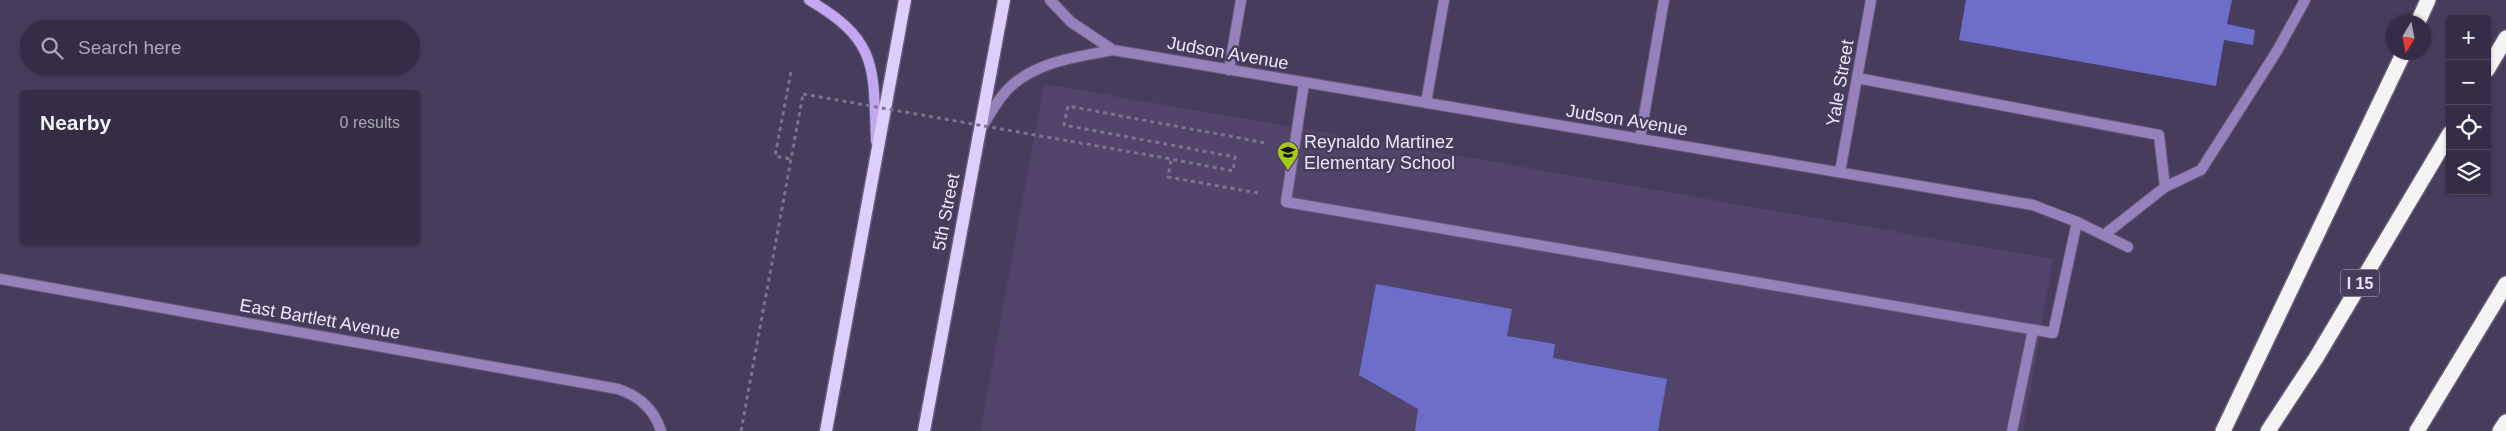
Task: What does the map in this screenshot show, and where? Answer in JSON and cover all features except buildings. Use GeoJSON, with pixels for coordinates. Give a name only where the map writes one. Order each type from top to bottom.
{"type":"FeatureCollection","features":[{"type":"Feature","properties":{"kind":"highway"},"geometry":{"type":"LineString","coordinates":[[2421,15],[2428,0]]}},
{"type":"Feature","properties":{"kind":"highway"},"geometry":{"type":"LineString","coordinates":[[2491,63],[2506,38]]}},
{"type":"Feature","properties":{"kind":"highway"},"geometry":{"type":"LineString","coordinates":[[2223,431],[2400,60]]}},
{"type":"Feature","properties":{"kind":"highway","name":"I 15"},"geometry":{"type":"LineString","coordinates":[[2268,431],[2316,358],[2446,140]]}},
{"type":"Feature","properties":{"kind":"highway"},"geometry":{"type":"LineString","coordinates":[[2417,431],[2506,284]]}},
{"type":"Feature","properties":{"kind":"highway"},"geometry":{"type":"LineString","coordinates":[[2500,431],[2506,422]]}},
{"type":"Feature","properties":{"kind":"main road"},"geometry":{"type":"LineString","coordinates":[[826,431],[905,0]]}},
{"type":"Feature","properties":{"kind":"main road","name":"5th Street"},"geometry":{"type":"LineString","coordinates":[[924,431],[1004,0]]}},
{"type":"Feature","properties":{"kind":"street"},"geometry":{"type":"LineString","coordinates":[[809,0],[841,20],[853,31],[863,45],[872,77],[876,160]]}},
{"type":"Feature","properties":{"kind":"street","name":"Judson Avenue"},"geometry":{"type":"LineString","coordinates":[[1050,0],[1071,22],[1114,50]]}},
{"type":"Feature","properties":{"kind":"street"},"geometry":{"type":"LineString","coordinates":[[1229,70],[1241,0]]}},
{"type":"Feature","properties":{"kind":"street"},"geometry":{"type":"LineString","coordinates":[[1426,103],[1444,0]]}},
{"type":"Feature","properties":{"kind":"street"},"geometry":{"type":"LineString","coordinates":[[1640,139],[1664,0]]}},
{"type":"Feature","properties":{"kind":"street","name":"Yale Street"},"geometry":{"type":"LineString","coordinates":[[1840,172],[1871,0]]}},
{"type":"Feature","properties":{"kind":"street"},"geometry":{"type":"LineString","coordinates":[[2104,235],[2165,187],[2201,170],[2277,51],[2305,0]]}},
{"type":"Feature","properties":{"kind":"street","name":"Judson Avenue"},"geometry":{"type":"LineString","coordinates":[[980,130],[1009,88],[1032,72],[1047,64],[1114,50],[2033,205],[2077,222],[2128,247]]}},
{"type":"Feature","properties":{"kind":"street"},"geometry":{"type":"LineString","coordinates":[[1857,78],[2159,135],[2165,187]]}},
{"type":"Feature","properties":{"kind":"street"},"geometry":{"type":"LineString","coordinates":[[1304,83],[1286,202],[2053,333],[2077,222]]}},
{"type":"Feature","properties":{"kind":"street","name":"East Bartlett Avenue"},"geometry":{"type":"LineString","coordinates":[[0,279],[618,389],[634,394],[649,407],[661,431]]}},
{"type":"Feature","properties":{"kind":"street"},"geometry":{"type":"LineString","coordinates":[[2012,431],[2033,330]]}},
{"type":"Feature","properties":{"kind":"path"},"geometry":{"type":"LineString","coordinates":[[791,72],[775,156],[792,159]]}},
{"type":"Feature","properties":{"kind":"path"},"geometry":{"type":"LineString","coordinates":[[741,431],[803,94],[1233,171],[1236,156],[1064,125],[1068,106],[1266,143]]}},
{"type":"Feature","properties":{"kind":"path"},"geometry":{"type":"LineString","coordinates":[[1171,159],[1168,177],[1258,193]]}},
{"type":"Feature","properties":{"kind":"shaded area","name":"Reynaldo Martinez Elementary School"},"geometry":{"type":"Polygon","coordinates":[[[1044,84],[2053,259],[2023,431],[980,431],[1044,84]]]}},
{"type":"Feature","properties":{"kind":"place","name":"Reynaldo Martinez Elementary School"},"geometry":{"type":"Point","coordinates":[1288,171]}}]}
